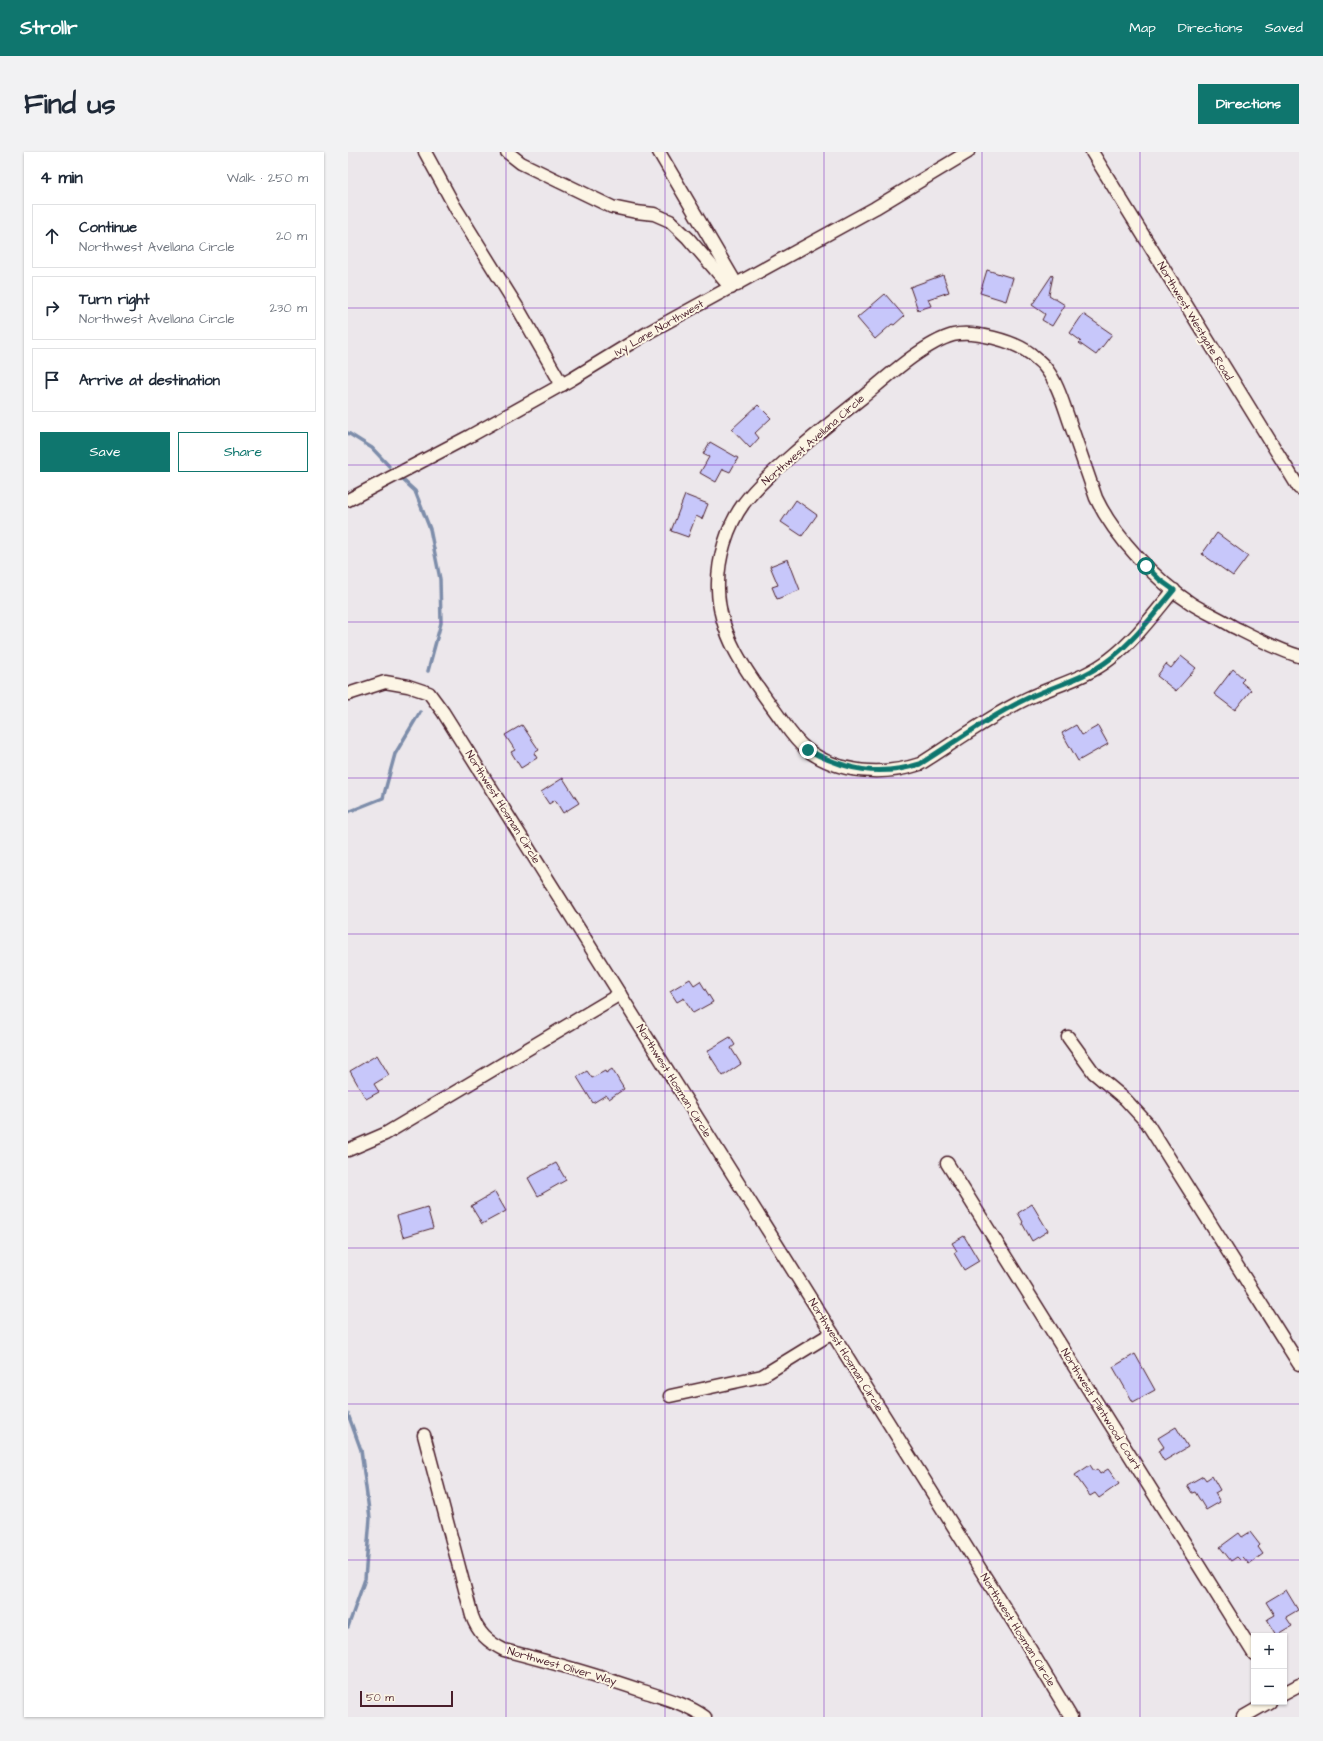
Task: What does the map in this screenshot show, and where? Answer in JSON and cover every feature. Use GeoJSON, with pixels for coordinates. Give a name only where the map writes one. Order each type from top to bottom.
{"type":"FeatureCollection","features":[{"type":"Feature","properties":{"kind":"street"},"geometry":{"type":"LineString","coordinates":[[425,152],[455,207],[519,310],[562,385]]}},
{"type":"Feature","properties":{"kind":"street"},"geometry":{"type":"LineString","coordinates":[[507,152],[521,163],[612,207],[654,214],[670,221],[734,286]]}},
{"type":"Feature","properties":{"kind":"street"},"geometry":{"type":"LineString","coordinates":[[659,152],[734,286]]}},
{"type":"Feature","properties":{"kind":"street","name":"Ivy Lane Northwest"},"geometry":{"type":"LineString","coordinates":[[348,500],[470,436],[562,385],[650,332],[875,208],[968,152]]}},
{"type":"Feature","properties":{"kind":"street","name":"Northwest Westgate Road"},"geometry":{"type":"LineString","coordinates":[[1092,152],[1299,488]]}},
{"type":"Feature","properties":{"kind":"street","name":"Northwest Avellana Circle"},"geometry":{"type":"LineString","coordinates":[[1174,590],[1126,646],[1096,669],[1065,684],[1030,697],[1009,707],[920,764],[904,769],[878,771],[852,769],[828,761],[808,750],[795,739],[748,672],[730,643],[720,616],[718,588],[721,554],[732,525],[743,504],[763,481],[824,428],[906,362],[940,340],[953,335],[964,334],[987,337],[1012,344],[1029,353],[1044,366],[1053,381],[1063,404],[1096,498],[1102,510],[1146,566],[1160,580],[1174,590],[1192,603],[1252,636],[1285,652],[1299,656]]}},
{"type":"Feature","properties":{"kind":"street","name":"Northwest Hosman Circle"},"geometry":{"type":"LineString","coordinates":[[348,694],[385,682],[408,686],[429,693],[443,712],[1024,1639],[1071,1717]]}},
{"type":"Feature","properties":{"kind":"street"},"geometry":{"type":"LineString","coordinates":[[348,1150],[385,1134],[620,994]]}},
{"type":"Feature","properties":{"kind":"street"},"geometry":{"type":"LineString","coordinates":[[1068,1036],[1094,1073],[1125,1099],[1147,1123],[1299,1364]]}},
{"type":"Feature","properties":{"kind":"street","name":"Northwest Flintwood Court"},"geometry":{"type":"LineString","coordinates":[[947,1163],[1251,1649]]}},
{"type":"Feature","properties":{"kind":"street"},"geometry":{"type":"LineString","coordinates":[[670,1396],[762,1376],[832,1333]]}},
{"type":"Feature","properties":{"kind":"street","name":"Northwest Oliver Way"},"geometry":{"type":"LineString","coordinates":[[424,1435],[472,1616],[482,1635],[494,1645],[504,1650],[569,1667],[620,1683],[673,1701],[706,1717]]}},
{"type":"Feature","properties":{"kind":"street"},"geometry":{"type":"LineString","coordinates":[[1287,1691],[1299,1685]]}},
{"type":"Feature","properties":{"kind":"street"},"geometry":{"type":"LineString","coordinates":[[1243,1717],[1264,1705]]}},
{"type":"Feature","properties":{"kind":"building"},"geometry":{"type":"Polygon","coordinates":[[[987,270],[1013,278],[1006,301],[980,293],[987,270]]]}},
{"type":"Feature","properties":{"kind":"building"},"geometry":{"type":"Polygon","coordinates":[[[943,275],[949,292],[928,299],[931,306],[918,310],[910,287],[943,275]]]}},
{"type":"Feature","properties":{"kind":"building"},"geometry":{"type":"Polygon","coordinates":[[[1052,275],[1049,295],[1065,305],[1052,326],[1042,320],[1045,314],[1032,305],[1052,275]]]}},
{"type":"Feature","properties":{"kind":"building"},"geometry":{"type":"Polygon","coordinates":[[[885,294],[904,316],[875,339],[857,318],[885,294]]]}},
{"type":"Feature","properties":{"kind":"building"},"geometry":{"type":"Polygon","coordinates":[[[1083,314],[1112,334],[1096,355],[1079,343],[1081,341],[1070,333],[1083,314]]]}},
{"type":"Feature","properties":{"kind":"building"},"geometry":{"type":"Polygon","coordinates":[[[758,405],[771,418],[755,433],[759,438],[750,448],[732,429],[758,405]]]}},
{"type":"Feature","properties":{"kind":"building"},"geometry":{"type":"Polygon","coordinates":[[[710,442],[738,458],[730,472],[723,469],[716,482],[700,473],[709,457],[703,454],[710,442]]]}},
{"type":"Feature","properties":{"kind":"building"},"geometry":{"type":"Polygon","coordinates":[[[685,495],[708,504],[702,519],[696,516],[688,537],[671,531],[685,495]]]}},
{"type":"Feature","properties":{"kind":"building"},"geometry":{"type":"Polygon","coordinates":[[[796,500],[817,515],[802,536],[781,522],[796,500]]]}},
{"type":"Feature","properties":{"kind":"building"},"geometry":{"type":"Polygon","coordinates":[[[1217,533],[1248,556],[1233,576],[1202,554],[1217,533]]]}},
{"type":"Feature","properties":{"kind":"building"},"geometry":{"type":"Polygon","coordinates":[[[788,559],[800,590],[777,599],[772,587],[778,585],[770,566],[788,559]]]}},
{"type":"Feature","properties":{"kind":"building"},"geometry":{"type":"Polygon","coordinates":[[[1181,656],[1196,668],[1176,691],[1157,676],[1166,664],[1171,668],[1181,656]]]}},
{"type":"Feature","properties":{"kind":"building"},"geometry":{"type":"Polygon","coordinates":[[[1233,669],[1244,679],[1241,682],[1251,690],[1235,710],[1214,694],[1233,669]]]}},
{"type":"Feature","properties":{"kind":"building"},"geometry":{"type":"Polygon","coordinates":[[[522,725],[539,750],[534,753],[537,758],[521,768],[511,752],[515,750],[505,735],[522,725]]]}},
{"type":"Feature","properties":{"kind":"building"},"geometry":{"type":"Polygon","coordinates":[[[1076,725],[1082,735],[1098,726],[1108,744],[1078,761],[1062,733],[1076,725]]]}},
{"type":"Feature","properties":{"kind":"building"},"geometry":{"type":"Polygon","coordinates":[[[563,778],[579,803],[563,813],[555,800],[549,804],[541,792],[563,778]]]}},
{"type":"Feature","properties":{"kind":"building"},"geometry":{"type":"Polygon","coordinates":[[[690,979],[694,985],[700,981],[713,1002],[693,1013],[684,998],[677,1002],[670,991],[690,979]]]}},
{"type":"Feature","properties":{"kind":"building"},"geometry":{"type":"Polygon","coordinates":[[[730,1037],[735,1045],[731,1048],[741,1064],[723,1076],[707,1051],[730,1037]]]}},
{"type":"Feature","properties":{"kind":"building"},"geometry":{"type":"Polygon","coordinates":[[[377,1055],[389,1075],[374,1084],[379,1092],[366,1099],[350,1071],[377,1055]]]}},
{"type":"Feature","properties":{"kind":"building"},"geometry":{"type":"Polygon","coordinates":[[[612,1069],[624,1089],[609,1099],[606,1095],[593,1103],[577,1077],[587,1071],[592,1078],[612,1069]]]}},
{"type":"Feature","properties":{"kind":"building"},"geometry":{"type":"Polygon","coordinates":[[[556,1163],[566,1180],[538,1196],[528,1178],[556,1163]]]}},
{"type":"Feature","properties":{"kind":"building"},"geometry":{"type":"Polygon","coordinates":[[[495,1192],[506,1211],[482,1224],[471,1206],[495,1192]]]}},
{"type":"Feature","properties":{"kind":"building"},"geometry":{"type":"Polygon","coordinates":[[[1032,1204],[1048,1231],[1032,1241],[1018,1213],[1032,1204]]]}},
{"type":"Feature","properties":{"kind":"building"},"geometry":{"type":"Polygon","coordinates":[[[427,1207],[433,1228],[403,1237],[397,1216],[427,1207]]]}},
{"type":"Feature","properties":{"kind":"building"},"geometry":{"type":"Polygon","coordinates":[[[964,1236],[979,1261],[964,1270],[954,1253],[957,1251],[952,1243],[964,1236]]]}},
{"type":"Feature","properties":{"kind":"building"},"geometry":{"type":"Polygon","coordinates":[[[1135,1354],[1155,1390],[1133,1402],[1113,1367],[1135,1354]]]}},
{"type":"Feature","properties":{"kind":"building"},"geometry":{"type":"Polygon","coordinates":[[[1176,1427],[1188,1447],[1164,1461],[1158,1451],[1164,1447],[1158,1438],[1176,1427]]]}},
{"type":"Feature","properties":{"kind":"building"},"geometry":{"type":"Polygon","coordinates":[[[1090,1465],[1094,1471],[1097,1469],[1100,1474],[1108,1469],[1119,1484],[1099,1498],[1095,1493],[1090,1496],[1075,1475],[1090,1465]]]}},
{"type":"Feature","properties":{"kind":"building"},"geometry":{"type":"Polygon","coordinates":[[[1203,1476],[1206,1480],[1212,1476],[1220,1490],[1215,1493],[1220,1502],[1206,1510],[1195,1492],[1192,1493],[1187,1485],[1203,1476]]]}},
{"type":"Feature","properties":{"kind":"building"},"geometry":{"type":"Polygon","coordinates":[[[1250,1532],[1260,1545],[1258,1547],[1263,1554],[1249,1564],[1243,1557],[1240,1560],[1237,1557],[1231,1561],[1220,1547],[1239,1533],[1242,1537],[1250,1532]]]}},
{"type":"Feature","properties":{"kind":"building"},"geometry":{"type":"Polygon","coordinates":[[[1286,1590],[1298,1610],[1286,1617],[1292,1626],[1280,1633],[1276,1633],[1267,1619],[1274,1615],[1266,1602],[1286,1590]]]}},
{"type":"Feature","properties":{"kind":"waterway"},"geometry":{"type":"LineString","coordinates":[[348,433],[372,448],[389,466]]}},
{"type":"Feature","properties":{"kind":"waterway"},"geometry":{"type":"LineString","coordinates":[[403,480],[415,491],[430,529],[440,579],[441,623],[428,671]]}},
{"type":"Feature","properties":{"kind":"waterway"},"geometry":{"type":"LineString","coordinates":[[348,812],[383,798],[395,754],[420,712]]}},
{"type":"Feature","properties":{"kind":"waterway"},"geometry":{"type":"LineString","coordinates":[[348,1414],[361,1450],[370,1518],[365,1579],[348,1627]]}},
{"type":"Feature","properties":{"kind":"route"},"geometry":{"type":"LineString","coordinates":[[808,750],[828,761],[852,769],[878,771],[904,769],[920,764],[1009,707],[1030,697],[1065,684],[1096,669],[1110,660],[1126,646],[1174,590],[1160,580],[1146,566]]}}]}
